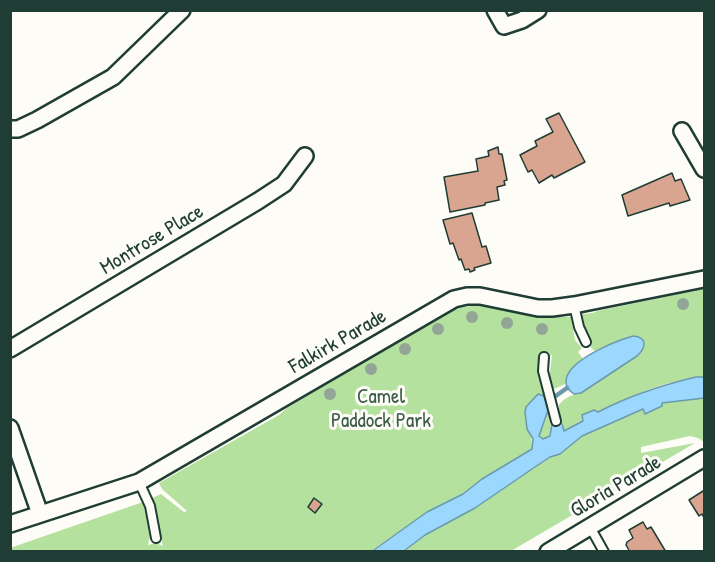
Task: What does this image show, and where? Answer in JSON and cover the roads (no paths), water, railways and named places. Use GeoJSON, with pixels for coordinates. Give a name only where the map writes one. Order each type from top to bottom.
{"type":"FeatureCollection","features":[{"type":"Feature","properties":{"kind":"street"},"geometry":{"type":"LineString","coordinates":[[10,129],[18,129],[37,120],[113,77],[182,10]]}},
{"type":"Feature","properties":{"kind":"street"},"geometry":{"type":"LineString","coordinates":[[495,10],[504,26],[522,20],[538,10]]}},
{"type":"Feature","properties":{"kind":"street"},"geometry":{"type":"LineString","coordinates":[[682,131],[705,169]]}},
{"type":"Feature","properties":{"kind":"street","name":"Montrose Place"},"geometry":{"type":"LineString","coordinates":[[10,349],[284,184],[305,156]]}},
{"type":"Feature","properties":{"kind":"street","name":"Falkirk Parade"},"geometry":{"type":"LineString","coordinates":[[10,524],[139,482],[454,299],[467,296],[480,297],[538,308],[574,305],[705,279]]}},
{"type":"Feature","properties":{"kind":"street"},"geometry":{"type":"LineString","coordinates":[[10,429],[40,514]]}},
{"type":"Feature","properties":{"kind":"street","name":"Gloria Parade"},"geometry":{"type":"LineString","coordinates":[[548,552],[568,547],[590,527],[705,458]]}},
{"type":"Feature","properties":{"kind":"lane"},"geometry":{"type":"LineString","coordinates":[[574,305],[579,327],[586,342]]}},
{"type":"Feature","properties":{"kind":"lane"},"geometry":{"type":"LineString","coordinates":[[544,357],[543,371],[556,421]]}},
{"type":"Feature","properties":{"kind":"lane"},"geometry":{"type":"LineString","coordinates":[[139,482],[150,506],[156,538]]}},
{"type":"Feature","properties":{"kind":"lane"},"geometry":{"type":"LineString","coordinates":[[590,527],[604,552]]}},
{"type":"Feature","properties":{"kind":"water"},"geometry":{"type":"Polygon","coordinates":[[[633,336],[641,338],[644,343],[637,356],[581,393],[574,394],[569,389],[566,383],[573,367],[592,353],[633,336]]]}},
{"type":"Feature","properties":{"kind":"water"},"geometry":{"type":"Polygon","coordinates":[[[696,377],[704,377],[704,398],[662,403],[662,406],[645,414],[643,409],[582,436],[560,454],[550,457],[475,508],[425,535],[404,551],[371,552],[427,512],[463,494],[482,479],[532,449],[533,439],[527,429],[525,412],[526,407],[538,394],[544,396],[548,410],[539,436],[543,439],[550,436],[552,424],[559,422],[564,431],[583,421],[582,415],[594,410],[598,412],[646,392],[696,377]]]}},
{"type":"Feature","properties":{"kind":"waterway"},"geometry":{"type":"LineString","coordinates":[[550,400],[567,388]]}},
{"type":"Feature","properties":{"kind":"park label","name":"Camel Paddock Park"},"geometry":{"type":"Point","coordinates":[381,409]}}]}
